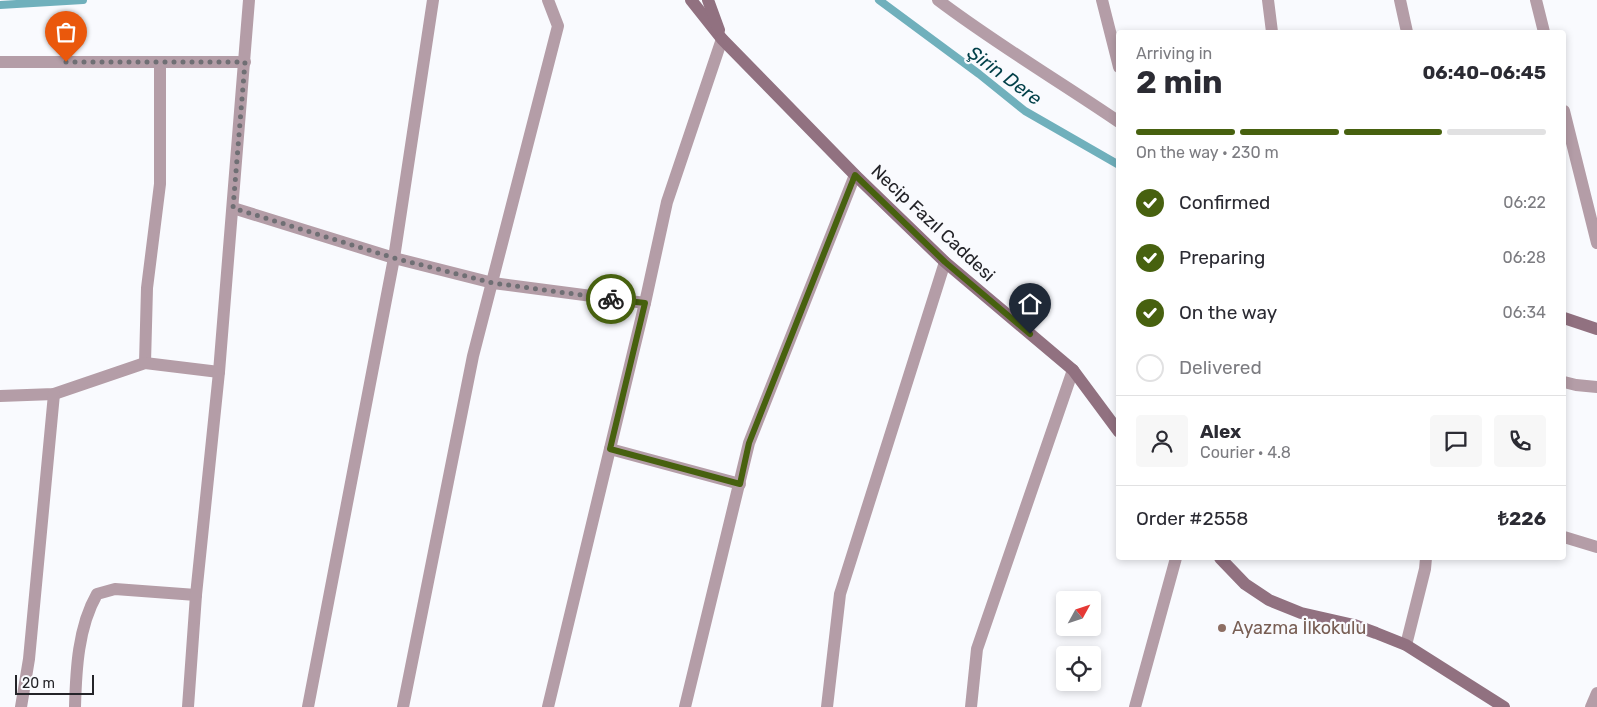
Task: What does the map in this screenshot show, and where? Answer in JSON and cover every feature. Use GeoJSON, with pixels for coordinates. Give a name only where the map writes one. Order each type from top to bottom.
{"type":"FeatureCollection","features":[{"type":"Feature","properties":{"kind":"main road","name":"Necip Fazıl Caddesi"},"geometry":{"type":"LineString","coordinates":[[691,0],[722,39],[855,175],[945,262],[1073,370],[1116,428]]}},
{"type":"Feature","properties":{"kind":"main road"},"geometry":{"type":"LineString","coordinates":[[708,0],[722,39]]}},
{"type":"Feature","properties":{"kind":"main road"},"geometry":{"type":"LineString","coordinates":[[1566,319],[1597,329]]}},
{"type":"Feature","properties":{"kind":"main road"},"geometry":{"type":"LineString","coordinates":[[1222,560],[1245,584],[1270,600],[1301,613],[1376,632],[1406,645],[1504,707]]}},
{"type":"Feature","properties":{"kind":"street"},"geometry":{"type":"LineString","coordinates":[[188,707],[196,595],[219,372],[249,0]]}},
{"type":"Feature","properties":{"kind":"street"},"geometry":{"type":"LineString","coordinates":[[308,707],[394,258],[433,0]]}},
{"type":"Feature","properties":{"kind":"street"},"geometry":{"type":"LineString","coordinates":[[403,707],[473,356],[558,26],[548,0]]}},
{"type":"Feature","properties":{"kind":"street"},"geometry":{"type":"LineString","coordinates":[[938,0],[1027,63],[1059,81],[1116,120]]}},
{"type":"Feature","properties":{"kind":"street"},"geometry":{"type":"LineString","coordinates":[[1102,0],[1116,55]]}},
{"type":"Feature","properties":{"kind":"street"},"geometry":{"type":"LineString","coordinates":[[1268,0],[1272,30]]}},
{"type":"Feature","properties":{"kind":"street"},"geometry":{"type":"LineString","coordinates":[[1400,0],[1407,30]]}},
{"type":"Feature","properties":{"kind":"street"},"geometry":{"type":"LineString","coordinates":[[1536,0],[1544,30]]}},
{"type":"Feature","properties":{"kind":"street"},"geometry":{"type":"LineString","coordinates":[[548,707],[645,303],[667,202],[722,39]]}},
{"type":"Feature","properties":{"kind":"street"},"geometry":{"type":"LineString","coordinates":[[0,62],[245,62]]}},
{"type":"Feature","properties":{"kind":"street"},"geometry":{"type":"LineString","coordinates":[[145,363],[146,288],[160,184],[160,62]]}},
{"type":"Feature","properties":{"kind":"street"},"geometry":{"type":"LineString","coordinates":[[1566,119],[1597,243]]}},
{"type":"Feature","properties":{"kind":"street"},"geometry":{"type":"LineString","coordinates":[[685,707],[749,443],[855,175]]}},
{"type":"Feature","properties":{"kind":"street"},"geometry":{"type":"LineString","coordinates":[[233,208],[394,258],[493,283],[645,303]]}},
{"type":"Feature","properties":{"kind":"street"},"geometry":{"type":"LineString","coordinates":[[827,707],[840,594],[945,262]]}},
{"type":"Feature","properties":{"kind":"street"},"geometry":{"type":"LineString","coordinates":[[0,396],[54,394],[145,363],[219,372]]}},
{"type":"Feature","properties":{"kind":"street"},"geometry":{"type":"LineString","coordinates":[[971,707],[977,649],[1073,370]]}},
{"type":"Feature","properties":{"kind":"street"},"geometry":{"type":"LineString","coordinates":[[1566,382],[1597,387]]}},
{"type":"Feature","properties":{"kind":"street"},"geometry":{"type":"LineString","coordinates":[[21,707],[29,659],[54,394]]}},
{"type":"Feature","properties":{"kind":"street"},"geometry":{"type":"LineString","coordinates":[[610,449],[740,484]]}},
{"type":"Feature","properties":{"kind":"street"},"geometry":{"type":"LineString","coordinates":[[1566,538],[1597,547]]}},
{"type":"Feature","properties":{"kind":"street"},"geometry":{"type":"LineString","coordinates":[[1135,707],[1175,560]]}},
{"type":"Feature","properties":{"kind":"street"},"geometry":{"type":"LineString","coordinates":[[1406,645],[1426,560]]}},
{"type":"Feature","properties":{"kind":"street"},"geometry":{"type":"LineString","coordinates":[[75,707],[76,668],[88,609],[97,594],[115,588],[196,595]]}},
{"type":"Feature","properties":{"kind":"street"},"geometry":{"type":"LineString","coordinates":[[1591,707],[1597,693]]}},
{"type":"Feature","properties":{"kind":"waterway","name":"Şirin Dere"},"geometry":{"type":"LineString","coordinates":[[0,5],[83,0]]}},
{"type":"Feature","properties":{"kind":"waterway","name":"Şirin Dere"},"geometry":{"type":"LineString","coordinates":[[879,0],[979,74],[1025,111],[1116,163]]}},
{"type":"Feature","properties":{"kind":"way so far"},"geometry":{"type":"LineString","coordinates":[[66,62],[245,62],[233,208],[394,258],[493,283],[611,299]]}},
{"type":"Feature","properties":{"kind":"place","name":"Ayazma İlkokulu"},"geometry":{"type":"Point","coordinates":[1222,628]}},
{"type":"Feature","properties":{"kind":"route"},"geometry":{"type":"LineString","coordinates":[[611,299],[645,303],[610,449],[740,484],[749,443],[855,175],[945,262],[1030,334]]}}]}
